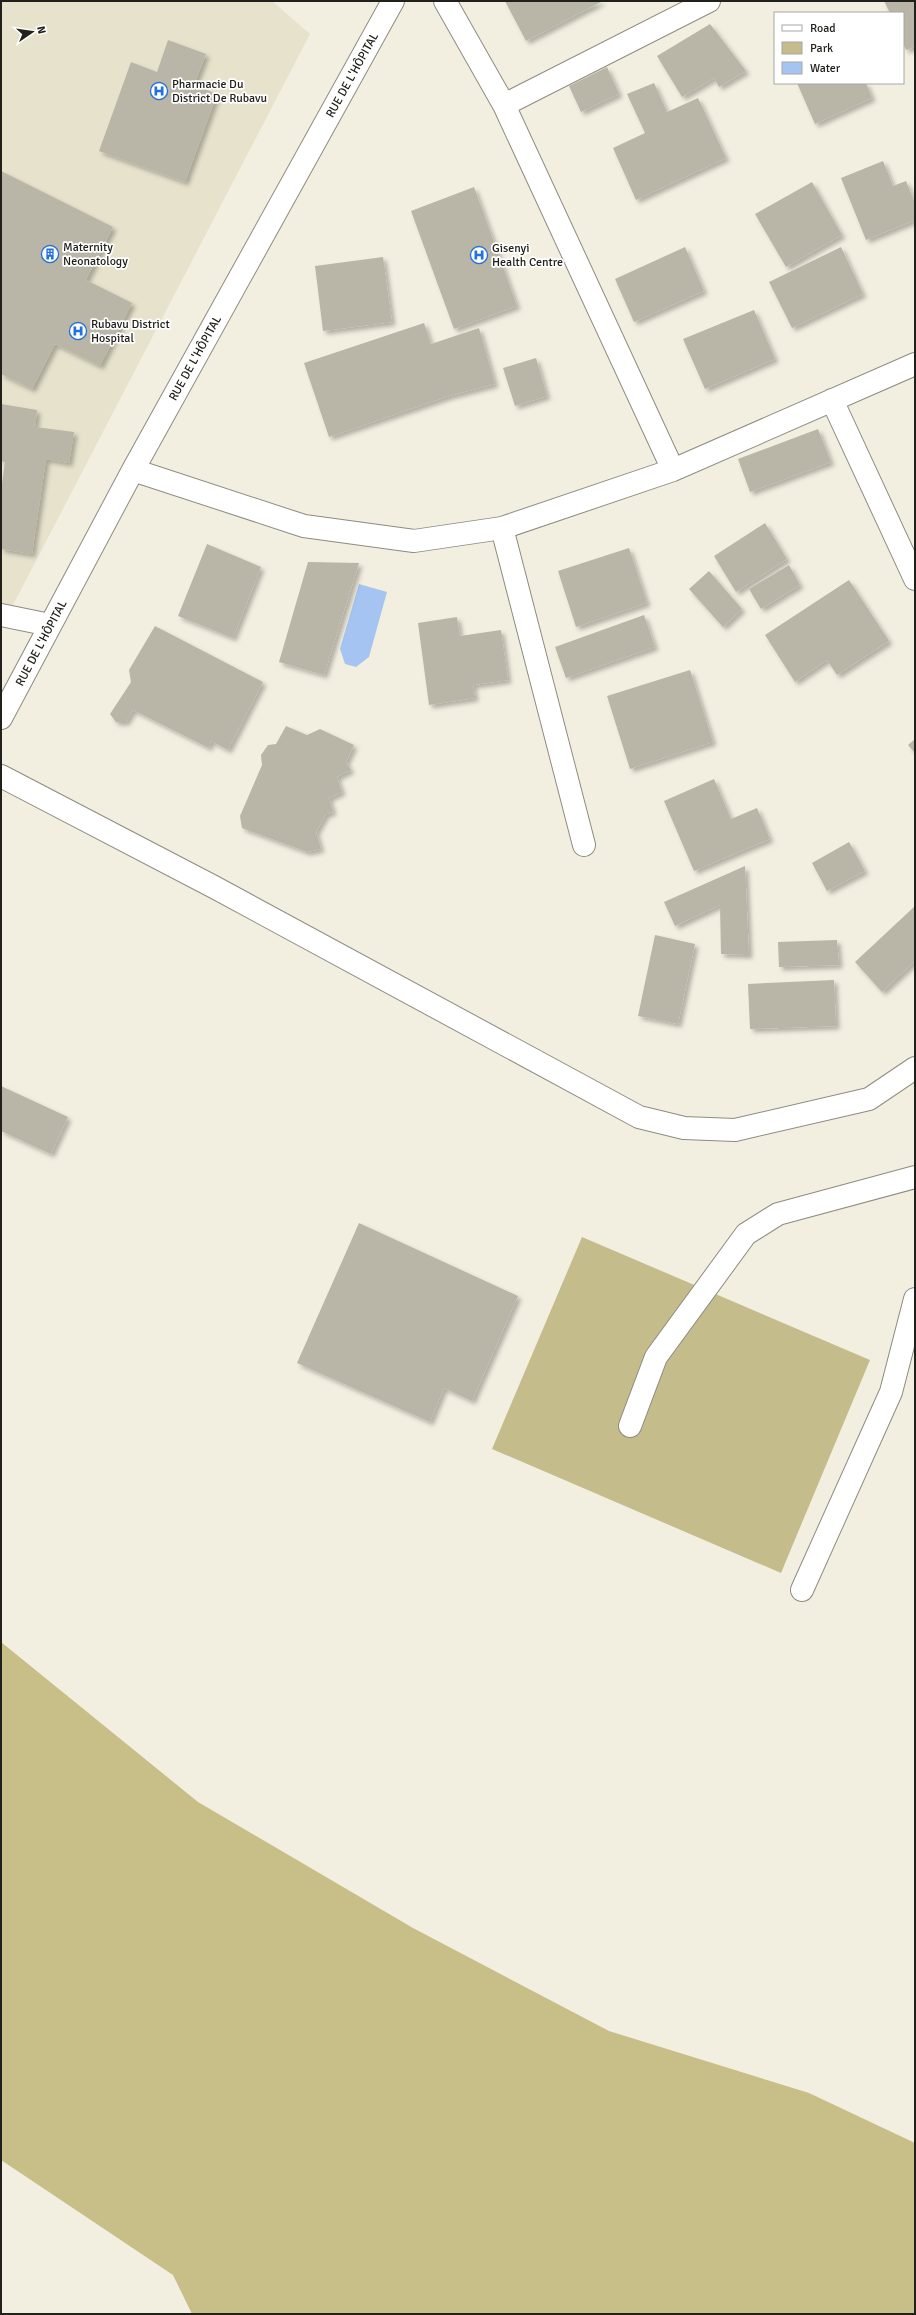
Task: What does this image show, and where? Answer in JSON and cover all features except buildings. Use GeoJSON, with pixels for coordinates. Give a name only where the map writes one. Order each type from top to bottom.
{"type":"FeatureCollection","features":[{"type":"Feature","properties":{"kind":"street","name":"RUE DE L'HÔPITAL"},"geometry":{"type":"LineString","coordinates":[[1,718],[133,470],[393,1]]}},
{"type":"Feature","properties":{"kind":"street"},"geometry":{"type":"LineString","coordinates":[[445,1],[504,105],[673,470]]}},
{"type":"Feature","properties":{"kind":"street"},"geometry":{"type":"LineString","coordinates":[[504,105],[709,1]]}},
{"type":"Feature","properties":{"kind":"street"},"geometry":{"type":"LineString","coordinates":[[133,470],[304,526],[414,540],[502,528],[673,470],[915,364]]}},
{"type":"Feature","properties":{"kind":"street"},"geometry":{"type":"LineString","coordinates":[[832,400],[915,579]]}},
{"type":"Feature","properties":{"kind":"street"},"geometry":{"type":"LineString","coordinates":[[502,528],[584,846]]}},
{"type":"Feature","properties":{"kind":"street"},"geometry":{"type":"LineString","coordinates":[[1,615],[50,625]]}},
{"type":"Feature","properties":{"kind":"street"},"geometry":{"type":"LineString","coordinates":[[1,776],[214,887],[639,1117],[684,1128],[735,1130],[869,1099],[915,1068]]}},
{"type":"Feature","properties":{"kind":"street"},"geometry":{"type":"LineString","coordinates":[[630,1426],[656,1357],[746,1234],[778,1214],[915,1177]]}},
{"type":"Feature","properties":{"kind":"street"},"geometry":{"type":"LineString","coordinates":[[802,1590],[891,1392],[915,1299]]}},
{"type":"Feature","properties":{"kind":"shaded area","name":"Rubavu District Hospital"},"geometry":{"type":"Polygon","coordinates":[[[1,1],[272,1],[310,34],[1,628],[1,1]]]}},
{"type":"Feature","properties":{"kind":"shaded area"},"geometry":{"type":"Polygon","coordinates":[[[1,1642],[198,1802],[413,1928],[609,2031],[809,2093],[915,2143],[915,2314],[192,2314],[173,2275],[1,2160],[1,1642]]]}},
{"type":"Feature","properties":{"kind":"green space"},"geometry":{"type":"Polygon","coordinates":[[[582,1237],[870,1360],[781,1573],[492,1449],[582,1237]]]}},
{"type":"Feature","properties":{"kind":"water"},"geometry":{"type":"Polygon","coordinates":[[[359,584],[387,592],[369,657],[356,667],[345,664],[340,649],[359,584]]]}},
{"type":"Feature","properties":{"kind":"place","name":"Pharmacie Du District De Rubavu"},"geometry":{"type":"Point","coordinates":[159,91]}},
{"type":"Feature","properties":{"kind":"place","name":"Maternity Neonatology"},"geometry":{"type":"Point","coordinates":[50,254]}},
{"type":"Feature","properties":{"kind":"place","name":"Gisenyi Health Centre"},"geometry":{"type":"Point","coordinates":[479,255]}},
{"type":"Feature","properties":{"kind":"place","name":"Rubavu District Hospital"},"geometry":{"type":"Point","coordinates":[78,331]}}]}
